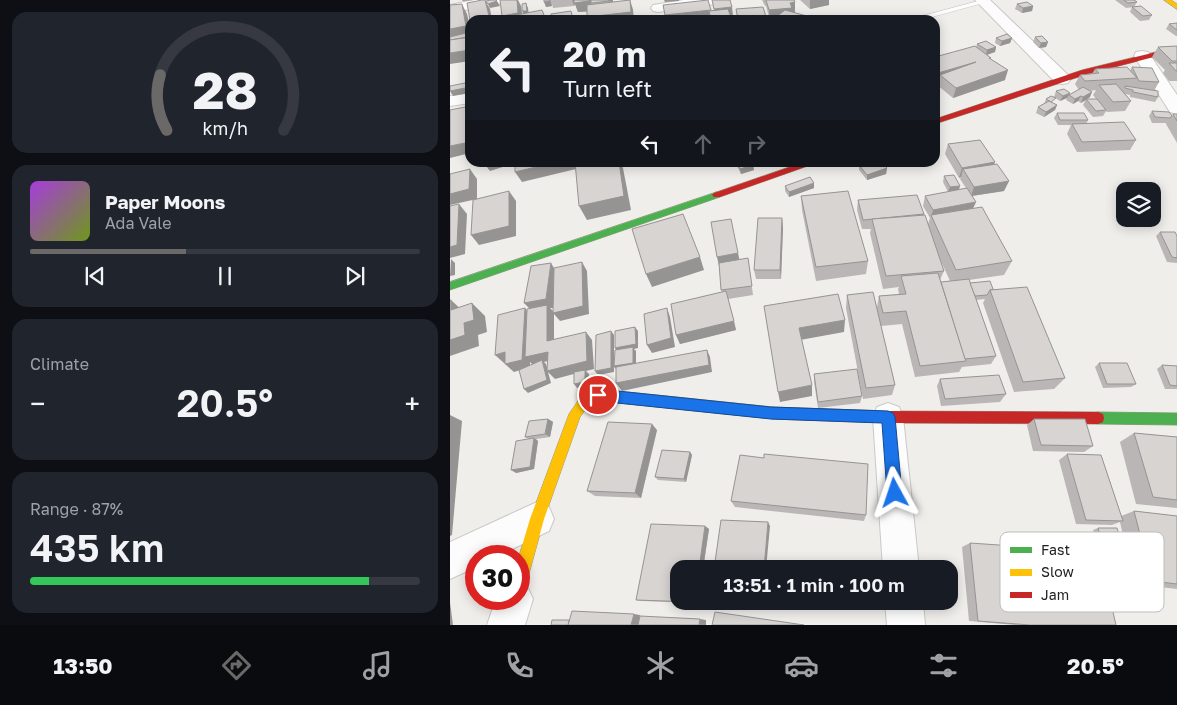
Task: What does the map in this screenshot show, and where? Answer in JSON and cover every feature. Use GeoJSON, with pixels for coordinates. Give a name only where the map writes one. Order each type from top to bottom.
{"type":"FeatureCollection","features":[{"type":"Feature","properties":{"kind":"street"},"geometry":{"type":"LineString","coordinates":[[450,9],[496,0]]}},
{"type":"Feature","properties":{"kind":"street"},"geometry":{"type":"LineString","coordinates":[[658,9],[716,0]]}},
{"type":"Feature","properties":{"kind":"street"},"geometry":{"type":"LineString","coordinates":[[1167,0],[1177,7]]}},
{"type":"Feature","properties":{"kind":"street"},"geometry":{"type":"LineString","coordinates":[[982,1],[1062,79]]}},
{"type":"Feature","properties":{"kind":"street"},"geometry":{"type":"LineString","coordinates":[[940,120],[1062,79],[1142,56],[1177,49]]}},
{"type":"Feature","properties":{"kind":"street"},"geometry":{"type":"LineString","coordinates":[[1142,56],[1177,108]]}},
{"type":"Feature","properties":{"kind":"street"},"geometry":{"type":"LineString","coordinates":[[450,102],[465,99]]}},
{"type":"Feature","properties":{"kind":"street"},"geometry":{"type":"LineString","coordinates":[[450,286],[800,167]]}},
{"type":"Feature","properties":{"kind":"street"},"geometry":{"type":"LineString","coordinates":[[529,545],[575,414],[584,402],[598,395],[771,413],[888,417],[1177,419]]}},
{"type":"Feature","properties":{"kind":"street"},"geometry":{"type":"LineString","coordinates":[[888,417],[900,560]]}},
{"type":"Feature","properties":{"kind":"street"},"geometry":{"type":"LineString","coordinates":[[450,561],[537,519]]}},
{"type":"Feature","properties":{"kind":"street"},"geometry":{"type":"LineString","coordinates":[[506,625],[511,610]]}},
{"type":"Feature","properties":{"kind":"street"},"geometry":{"type":"LineString","coordinates":[[905,610],[906,625]]}},
{"type":"Feature","properties":{"kind":"lane"},"geometry":{"type":"LineString","coordinates":[[930,15],[982,1]]}},
{"type":"Feature","properties":{"kind":"building"},"geometry":{"type":"Polygon","coordinates":[[[485,0],[489,15],[469,15],[467,3],[485,0]]]}},
{"type":"Feature","properties":{"kind":"building"},"geometry":{"type":"Polygon","coordinates":[[[500,0],[517,0],[518,13],[502,15],[500,0]]]}},
{"type":"Feature","properties":{"kind":"building"},"geometry":{"type":"Polygon","coordinates":[[[574,0],[589,0],[589,1],[574,3],[574,0]]]}},
{"type":"Feature","properties":{"kind":"building"},"geometry":{"type":"Polygon","coordinates":[[[591,0],[609,0],[609,1],[591,3],[591,0]]]}},
{"type":"Feature","properties":{"kind":"building"},"geometry":{"type":"Polygon","coordinates":[[[630,0],[631,12],[587,15],[587,5],[630,0]]]}},
{"type":"Feature","properties":{"kind":"building"},"geometry":{"type":"Polygon","coordinates":[[[708,0],[711,10],[665,15],[663,5],[708,0]]]}},
{"type":"Feature","properties":{"kind":"building"},"geometry":{"type":"Polygon","coordinates":[[[712,0],[730,0],[732,7],[714,9],[712,0]]]}},
{"type":"Feature","properties":{"kind":"building"},"geometry":{"type":"Polygon","coordinates":[[[766,0],[794,0],[795,2],[790,3],[792,8],[769,10],[766,0]]]}},
{"type":"Feature","properties":{"kind":"building"},"geometry":{"type":"Polygon","coordinates":[[[1124,0],[1134,0],[1137,2],[1128,3],[1124,0]]]}},
{"type":"Feature","properties":{"kind":"building"},"geometry":{"type":"Polygon","coordinates":[[[486,1],[497,1],[488,4],[486,1]]]}},
{"type":"Feature","properties":{"kind":"building"},"geometry":{"type":"Polygon","coordinates":[[[1027,2],[1033,6],[1023,8],[1017,4],[1027,2]]]}},
{"type":"Feature","properties":{"kind":"building"},"geometry":{"type":"Polygon","coordinates":[[[526,3],[527,11],[522,11],[522,4],[526,3]]]}},
{"type":"Feature","properties":{"kind":"building"},"geometry":{"type":"Polygon","coordinates":[[[462,4],[465,26],[450,29],[450,5],[462,4]]]}},
{"type":"Feature","properties":{"kind":"building"},"geometry":{"type":"Polygon","coordinates":[[[1141,6],[1152,15],[1143,16],[1132,7],[1141,6]]]}},
{"type":"Feature","properties":{"kind":"building"},"geometry":{"type":"Polygon","coordinates":[[[763,7],[765,15],[737,15],[736,9],[763,7]]]}},
{"type":"Feature","properties":{"kind":"building"},"geometry":{"type":"Polygon","coordinates":[[[728,9],[730,15],[710,15],[709,11],[728,9]]]}},
{"type":"Feature","properties":{"kind":"building"},"geometry":{"type":"Polygon","coordinates":[[[542,10],[544,15],[516,15],[542,10]]]}},
{"type":"Feature","properties":{"kind":"building"},"geometry":{"type":"Polygon","coordinates":[[[785,10],[803,15],[778,15],[785,10]]]}},
{"type":"Feature","properties":{"kind":"building"},"geometry":{"type":"Polygon","coordinates":[[[571,11],[572,15],[551,15],[571,11]]]}},
{"type":"Feature","properties":{"kind":"building"},"geometry":{"type":"Polygon","coordinates":[[[1177,23],[1177,30],[1169,24],[1177,23]]]}},
{"type":"Feature","properties":{"kind":"building"},"geometry":{"type":"Polygon","coordinates":[[[465,33],[465,38],[450,40],[450,37],[465,33]]]}},
{"type":"Feature","properties":{"kind":"building"},"geometry":{"type":"Polygon","coordinates":[[[1007,34],[1012,38],[1002,41],[996,38],[1007,34]]]}},
{"type":"Feature","properties":{"kind":"building"},"geometry":{"type":"Polygon","coordinates":[[[1042,36],[1048,42],[1041,43],[1035,37],[1042,36]]]}},
{"type":"Feature","properties":{"kind":"building"},"geometry":{"type":"Polygon","coordinates":[[[465,38],[465,51],[450,53],[450,40],[465,38]]]}},
{"type":"Feature","properties":{"kind":"building"},"geometry":{"type":"Polygon","coordinates":[[[986,41],[996,47],[987,50],[977,44],[986,41]]]}},
{"type":"Feature","properties":{"kind":"building"},"geometry":{"type":"Polygon","coordinates":[[[975,46],[1008,70],[956,88],[940,75],[976,62],[940,72],[940,56],[975,46]]]}},
{"type":"Feature","properties":{"kind":"building"},"geometry":{"type":"Polygon","coordinates":[[[1177,46],[1177,61],[1172,61],[1158,47],[1177,46]]]}},
{"type":"Feature","properties":{"kind":"building"},"geometry":{"type":"Polygon","coordinates":[[[1169,63],[1177,63],[1177,71],[1176,71],[1169,63]]]}},
{"type":"Feature","properties":{"kind":"building"},"geometry":{"type":"Polygon","coordinates":[[[1127,67],[1137,78],[1085,81],[1080,75],[1099,73],[1095,69],[1127,67]]]}},
{"type":"Feature","properties":{"kind":"building"},"geometry":{"type":"Polygon","coordinates":[[[1132,67],[1152,68],[1159,82],[1139,81],[1132,67]]]}},
{"type":"Feature","properties":{"kind":"building"},"geometry":{"type":"Polygon","coordinates":[[[465,83],[465,88],[450,91],[450,86],[465,83]]]}},
{"type":"Feature","properties":{"kind":"building"},"geometry":{"type":"Polygon","coordinates":[[[1116,84],[1131,101],[1113,102],[1099,85],[1116,84]]]}},
{"type":"Feature","properties":{"kind":"building"},"geometry":{"type":"Polygon","coordinates":[[[1125,86],[1158,91],[1158,97],[1133,92],[1133,90],[1125,88],[1125,86]]]}},
{"type":"Feature","properties":{"kind":"building"},"geometry":{"type":"Polygon","coordinates":[[[1083,87],[1092,92],[1075,99],[1069,95],[1083,87]]]}},
{"type":"Feature","properties":{"kind":"building"},"geometry":{"type":"Polygon","coordinates":[[[1064,89],[1070,93],[1063,96],[1056,91],[1064,89]]]}},
{"type":"Feature","properties":{"kind":"building"},"geometry":{"type":"Polygon","coordinates":[[[1051,96],[1056,98],[1051,102],[1046,99],[1051,96]]]}},
{"type":"Feature","properties":{"kind":"building"},"geometry":{"type":"Polygon","coordinates":[[[1086,99],[1097,99],[1106,110],[1096,111],[1086,99]]]}},
{"type":"Feature","properties":{"kind":"building"},"geometry":{"type":"Polygon","coordinates":[[[1049,101],[1057,105],[1046,112],[1038,107],[1049,101]]]}},
{"type":"Feature","properties":{"kind":"building"},"geometry":{"type":"Polygon","coordinates":[[[465,107],[465,143],[450,146],[450,110],[465,107]]]}},
{"type":"Feature","properties":{"kind":"building"},"geometry":{"type":"Polygon","coordinates":[[[1152,111],[1169,112],[1172,116],[1170,118],[1155,117],[1152,111]]]}},
{"type":"Feature","properties":{"kind":"building"},"geometry":{"type":"Polygon","coordinates":[[[1057,113],[1084,113],[1088,120],[1060,120],[1057,113]]]}},
{"type":"Feature","properties":{"kind":"building"},"geometry":{"type":"Polygon","coordinates":[[[1124,122],[1136,140],[1082,142],[1072,124],[1124,122]]]}},
{"type":"Feature","properties":{"kind":"building"},"geometry":{"type":"Polygon","coordinates":[[[980,140],[995,162],[962,168],[948,144],[980,140]]]}},
{"type":"Feature","properties":{"kind":"building"},"geometry":{"type":"Polygon","coordinates":[[[997,164],[1009,181],[974,187],[963,169],[997,164]]]}},
{"type":"Feature","properties":{"kind":"building"},"geometry":{"type":"Polygon","coordinates":[[[515,167],[536,167],[515,172],[515,167]]]}},
{"type":"Feature","properties":{"kind":"building"},"geometry":{"type":"Polygon","coordinates":[[[575,167],[620,167],[624,196],[579,206],[575,167]]]}},
{"type":"Feature","properties":{"kind":"building"},"geometry":{"type":"Polygon","coordinates":[[[861,167],[887,168],[867,175],[861,167]]]}},
{"type":"Feature","properties":{"kind":"building"},"geometry":{"type":"Polygon","coordinates":[[[470,169],[469,189],[450,194],[450,174],[470,169]]]}},
{"type":"Feature","properties":{"kind":"building"},"geometry":{"type":"Polygon","coordinates":[[[954,175],[960,186],[950,187],[944,176],[954,175]]]}},
{"type":"Feature","properties":{"kind":"building"},"geometry":{"type":"Polygon","coordinates":[[[810,177],[814,183],[789,192],[785,186],[810,177]]]}},
{"type":"Feature","properties":{"kind":"building"},"geometry":{"type":"Polygon","coordinates":[[[967,188],[976,202],[933,210],[925,196],[967,188]]]}},
{"type":"Feature","properties":{"kind":"building"},"geometry":{"type":"Polygon","coordinates":[[[509,191],[509,226],[471,235],[473,200],[509,191]]]}},
{"type":"Feature","properties":{"kind":"building"},"geometry":{"type":"Polygon","coordinates":[[[848,191],[868,261],[816,267],[801,196],[848,191]]]}},
{"type":"Feature","properties":{"kind":"building"},"geometry":{"type":"Polygon","coordinates":[[[917,195],[924,214],[863,220],[858,200],[917,195]]]}},
{"type":"Feature","properties":{"kind":"building"},"geometry":{"type":"Polygon","coordinates":[[[459,204],[457,245],[450,247],[450,206],[459,204]]]}},
{"type":"Feature","properties":{"kind":"building"},"geometry":{"type":"Polygon","coordinates":[[[982,207],[1012,261],[956,270],[931,215],[982,207]]]}},
{"type":"Feature","properties":{"kind":"building"},"geometry":{"type":"Polygon","coordinates":[[[683,214],[700,257],[646,274],[632,229],[683,214]]]}},
{"type":"Feature","properties":{"kind":"building"},"geometry":{"type":"Polygon","coordinates":[[[925,215],[944,271],[886,276],[872,219],[925,215]]]}},
{"type":"Feature","properties":{"kind":"building"},"geometry":{"type":"Polygon","coordinates":[[[758,218],[782,218],[780,270],[754,270],[758,218]]]}},
{"type":"Feature","properties":{"kind":"building"},"geometry":{"type":"Polygon","coordinates":[[[731,219],[738,253],[717,257],[711,222],[731,219]]]}},
{"type":"Feature","properties":{"kind":"building"},"geometry":{"type":"Polygon","coordinates":[[[1160,232],[1175,232],[1177,236],[1177,258],[1172,257],[1160,232]]]}},
{"type":"Feature","properties":{"kind":"building"},"geometry":{"type":"Polygon","coordinates":[[[748,258],[752,286],[721,290],[719,263],[748,258]]]}},
{"type":"Feature","properties":{"kind":"building"},"geometry":{"type":"Polygon","coordinates":[[[582,262],[583,306],[553,313],[554,268],[582,262]]]}},
{"type":"Feature","properties":{"kind":"building"},"geometry":{"type":"Polygon","coordinates":[[[551,263],[546,299],[524,303],[531,266],[551,263]]]}},
{"type":"Feature","properties":{"kind":"building"},"geometry":{"type":"Polygon","coordinates":[[[938,273],[966,361],[920,366],[906,311],[883,313],[879,296],[906,294],[901,276],[938,273]]]}},
{"type":"Feature","properties":{"kind":"building"},"geometry":{"type":"Polygon","coordinates":[[[969,279],[996,356],[965,359],[941,282],[969,279]]]}},
{"type":"Feature","properties":{"kind":"building"},"geometry":{"type":"Polygon","coordinates":[[[990,281],[993,289],[987,295],[975,296],[970,283],[990,281]]]}},
{"type":"Feature","properties":{"kind":"building"},"geometry":{"type":"Polygon","coordinates":[[[1027,287],[1065,378],[1023,382],[990,290],[1027,287]]]}},
{"type":"Feature","properties":{"kind":"building"},"geometry":{"type":"Polygon","coordinates":[[[726,291],[734,321],[676,335],[671,304],[726,291]]]}},
{"type":"Feature","properties":{"kind":"building"},"geometry":{"type":"Polygon","coordinates":[[[873,292],[895,385],[866,388],[847,295],[873,292]]]}},
{"type":"Feature","properties":{"kind":"building"},"geometry":{"type":"Polygon","coordinates":[[[838,294],[845,320],[799,328],[812,385],[778,392],[764,306],[838,294]]]}},
{"type":"Feature","properties":{"kind":"building"},"geometry":{"type":"Polygon","coordinates":[[[450,300],[451,310],[472,303],[474,320],[464,323],[465,335],[450,340],[450,300]]]}},
{"type":"Feature","properties":{"kind":"building"},"geometry":{"type":"Polygon","coordinates":[[[547,305],[547,341],[586,332],[587,361],[547,371],[548,352],[525,357],[527,309],[547,305]]]}},
{"type":"Feature","properties":{"kind":"building"},"geometry":{"type":"Polygon","coordinates":[[[525,308],[522,360],[505,364],[505,352],[495,355],[498,315],[525,308]]]}},
{"type":"Feature","properties":{"kind":"building"},"geometry":{"type":"Polygon","coordinates":[[[667,308],[671,338],[647,345],[644,314],[667,308]]]}},
{"type":"Feature","properties":{"kind":"building"},"geometry":{"type":"Polygon","coordinates":[[[635,327],[636,344],[615,348],[615,331],[635,327]]]}},
{"type":"Feature","properties":{"kind":"building"},"geometry":{"type":"Polygon","coordinates":[[[611,331],[611,368],[595,371],[596,335],[611,331]]]}},
{"type":"Feature","properties":{"kind":"building"},"geometry":{"type":"Polygon","coordinates":[[[633,347],[633,363],[614,366],[615,350],[633,347]]]}},
{"type":"Feature","properties":{"kind":"building"},"geometry":{"type":"Polygon","coordinates":[[[707,350],[709,365],[616,383],[616,367],[707,350]]]}},
{"type":"Feature","properties":{"kind":"building"},"geometry":{"type":"Polygon","coordinates":[[[542,360],[547,380],[524,389],[519,370],[542,360]]]}},
{"type":"Feature","properties":{"kind":"building"},"geometry":{"type":"Polygon","coordinates":[[[1099,363],[1127,363],[1136,384],[1107,384],[1099,363]]]}},
{"type":"Feature","properties":{"kind":"building"},"geometry":{"type":"Polygon","coordinates":[[[1162,365],[1177,366],[1177,386],[1170,385],[1162,365]]]}},
{"type":"Feature","properties":{"kind":"building"},"geometry":{"type":"Polygon","coordinates":[[[857,369],[862,396],[818,402],[814,374],[857,369]]]}},
{"type":"Feature","properties":{"kind":"building"},"geometry":{"type":"Polygon","coordinates":[[[585,370],[585,382],[574,384],[574,372],[585,370]]]}},
{"type":"Feature","properties":{"kind":"building"},"geometry":{"type":"Polygon","coordinates":[[[999,375],[1006,394],[945,399],[940,379],[999,375]]]}},
{"type":"Feature","properties":{"kind":"building"},"geometry":{"type":"Polygon","coordinates":[[[548,419],[545,434],[525,437],[529,421],[548,419]]]}},
{"type":"Feature","properties":{"kind":"building"},"geometry":{"type":"Polygon","coordinates":[[[1034,419],[1085,419],[1093,446],[1041,445],[1034,419]]]}},
{"type":"Feature","properties":{"kind":"building"},"geometry":{"type":"Polygon","coordinates":[[[608,422],[652,424],[635,493],[587,491],[608,422]]]}},
{"type":"Feature","properties":{"kind":"building"},"geometry":{"type":"Polygon","coordinates":[[[1134,433],[1177,437],[1177,500],[1153,497],[1134,433]]]}},
{"type":"Feature","properties":{"kind":"building"},"geometry":{"type":"Polygon","coordinates":[[[534,438],[530,467],[511,470],[516,441],[534,438]]]}},
{"type":"Feature","properties":{"kind":"building"},"geometry":{"type":"Polygon","coordinates":[[[662,450],[690,452],[684,479],[655,477],[662,450]]]}},
{"type":"Feature","properties":{"kind":"building"},"geometry":{"type":"Polygon","coordinates":[[[764,454],[868,464],[866,515],[731,501],[740,455],[764,458],[764,454]]]}},
{"type":"Feature","properties":{"kind":"building"},"geometry":{"type":"Polygon","coordinates":[[[1067,454],[1101,455],[1123,521],[1086,520],[1067,454]]]}},
{"type":"Feature","properties":{"kind":"building"},"geometry":{"type":"Polygon","coordinates":[[[1134,511],[1177,516],[1177,584],[1164,582],[1164,532],[1139,532],[1134,511]]]}},
{"type":"Feature","properties":{"kind":"building"},"geometry":{"type":"Polygon","coordinates":[[[721,520],[768,522],[765,560],[715,560],[721,520]]]}},
{"type":"Feature","properties":{"kind":"building"},"geometry":{"type":"Polygon","coordinates":[[[651,524],[705,526],[700,560],[670,560],[670,601],[636,600],[651,524]]]}},
{"type":"Feature","properties":{"kind":"building"},"geometry":{"type":"Polygon","coordinates":[[[1098,528],[1117,528],[1118,532],[1099,532],[1098,528]]]}},
{"type":"Feature","properties":{"kind":"building"},"geometry":{"type":"Polygon","coordinates":[[[970,543],[1000,545],[1000,612],[1113,612],[1116,625],[1030,625],[978,621],[970,543]]]}},
{"type":"Feature","properties":{"kind":"building"},"geometry":{"type":"Polygon","coordinates":[[[572,611],[634,614],[631,625],[568,625],[572,611]]]}},
{"type":"Feature","properties":{"kind":"building"},"geometry":{"type":"Polygon","coordinates":[[[715,612],[804,625],[712,625],[715,612]]]}},
{"type":"Feature","properties":{"kind":"building"},"geometry":{"type":"Polygon","coordinates":[[[640,616],[700,619],[699,625],[638,625],[640,616]]]}},
{"type":"Feature","properties":{"kind":"building"},"geometry":{"type":"Polygon","coordinates":[[[552,620],[569,620],[568,625],[551,625],[552,620]]]}},
{"type":"Feature","properties":{"kind":"traffic: fast"},"geometry":{"type":"LineString","coordinates":[[450,286],[717,195]]}},
{"type":"Feature","properties":{"kind":"traffic: fast"},"geometry":{"type":"LineString","coordinates":[[1098,418],[1177,419]]}},
{"type":"Feature","properties":{"kind":"traffic: slow"},"geometry":{"type":"LineString","coordinates":[[1167,0],[1177,7]]}},
{"type":"Feature","properties":{"kind":"traffic: slow"},"geometry":{"type":"LineString","coordinates":[[529,545],[575,414],[584,402],[598,395],[773,413]]}},
{"type":"Feature","properties":{"kind":"traffic: jam"},"geometry":{"type":"LineString","coordinates":[[940,120],[1085,72],[1177,49]]}},
{"type":"Feature","properties":{"kind":"traffic: jam"},"geometry":{"type":"LineString","coordinates":[[717,195],[800,167]]}},
{"type":"Feature","properties":{"kind":"traffic: jam"},"geometry":{"type":"LineString","coordinates":[[773,413],[888,417],[1098,418]]}},
{"type":"Feature","properties":{"kind":"route"},"geometry":{"type":"LineString","coordinates":[[598,395],[672,401],[771,413],[888,417],[895,493]]}}]}
